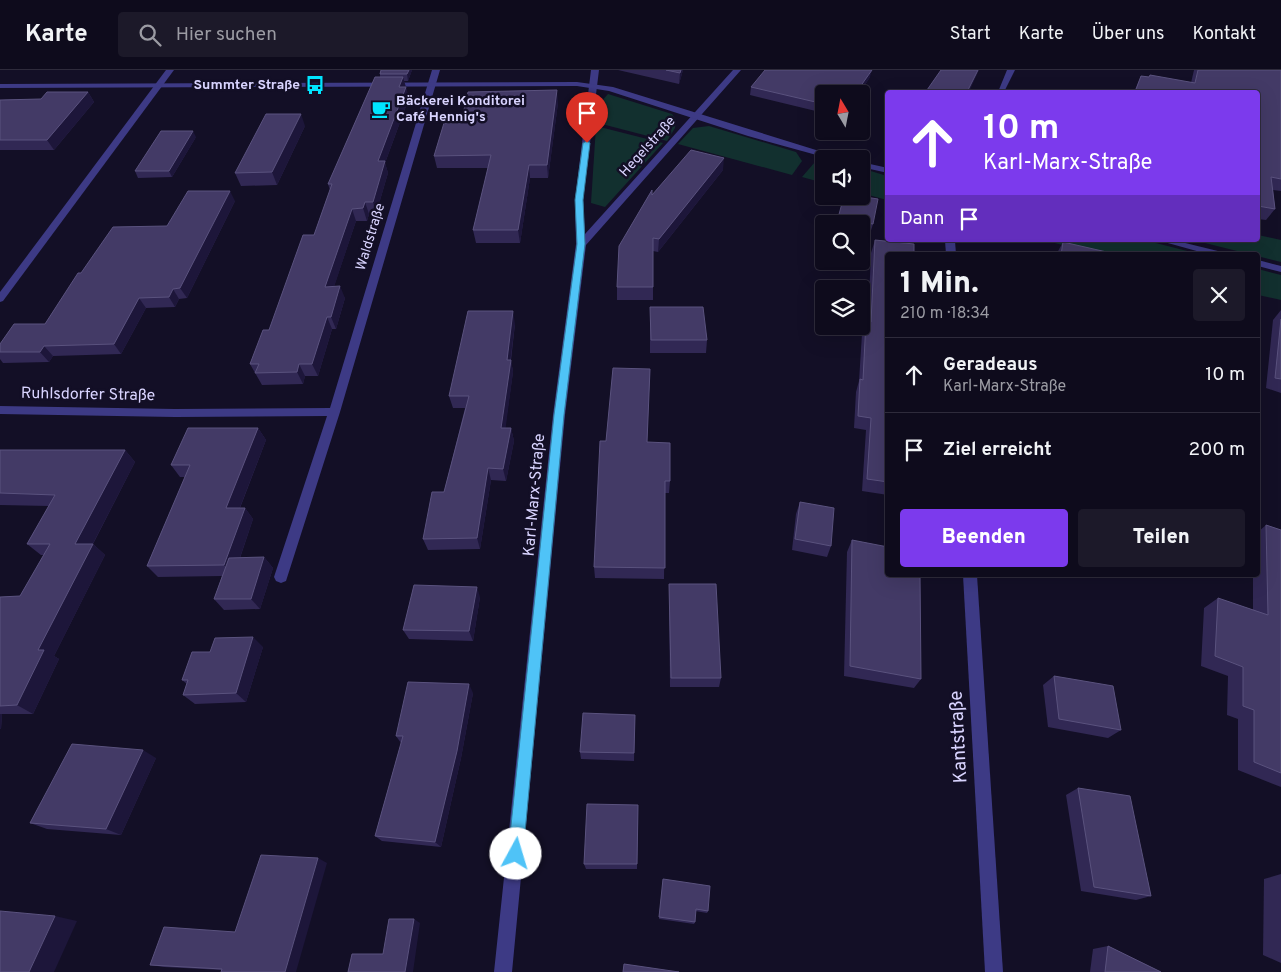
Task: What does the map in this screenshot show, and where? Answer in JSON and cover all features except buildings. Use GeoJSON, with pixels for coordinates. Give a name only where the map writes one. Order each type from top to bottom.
{"type":"FeatureCollection","features":[{"type":"Feature","properties":{"kind":"street"},"geometry":{"type":"LineString","coordinates":[[0,299],[170,70]]}},
{"type":"Feature","properties":{"kind":"street","name":"Waldstraße"},"geometry":{"type":"LineString","coordinates":[[281,577],[334,412],[436,70]]}},
{"type":"Feature","properties":{"kind":"street","name":"Karl-Marx-Straße"},"geometry":{"type":"LineString","coordinates":[[503,972],[559,415],[581,244],[579,200],[595,70]]}},
{"type":"Feature","properties":{"kind":"street","name":"Hegelstraße"},"geometry":{"type":"LineString","coordinates":[[581,244],[738,70]]}},
{"type":"Feature","properties":{"kind":"street"},"geometry":{"type":"LineString","coordinates":[[1002,90],[1011,70]]}},
{"type":"Feature","properties":{"kind":"street"},"geometry":{"type":"LineString","coordinates":[[0,86],[577,84],[594,86],[815,151]]}},
{"type":"Feature","properties":{"kind":"street"},"geometry":{"type":"LineString","coordinates":[[870,166],[885,170]]}},
{"type":"Feature","properties":{"kind":"street"},"geometry":{"type":"LineString","coordinates":[[1170,242],[1211,252]]}},
{"type":"Feature","properties":{"kind":"street"},"geometry":{"type":"LineString","coordinates":[[1260,264],[1281,269]]}},
{"type":"Feature","properties":{"kind":"street","name":"Ruhlsdorfer Straße"},"geometry":{"type":"LineString","coordinates":[[0,410],[175,413],[334,412]]}},
{"type":"Feature","properties":{"kind":"street","name":"Kantstraße"},"geometry":{"type":"LineString","coordinates":[[970,577],[994,972]]}},
{"type":"Feature","properties":{"kind":"green space"},"geometry":{"type":"Polygon","coordinates":[[[608,94],[672,114],[676,120],[675,128],[667,141],[598,123],[601,102],[608,94]]]}},
{"type":"Feature","properties":{"kind":"green space"},"geometry":{"type":"Polygon","coordinates":[[[596,126],[663,143],[605,207],[591,203],[596,126]]]}},
{"type":"Feature","properties":{"kind":"green space"},"geometry":{"type":"Polygon","coordinates":[[[709,126],[796,152],[802,161],[792,175],[678,144],[693,128],[709,126]]]}},
{"type":"Feature","properties":{"kind":"green space"},"geometry":{"type":"Polygon","coordinates":[[[815,162],[815,181],[802,177],[815,162]]]}},
{"type":"Feature","properties":{"kind":"green space"},"geometry":{"type":"Polygon","coordinates":[[[870,171],[885,175],[885,199],[870,195],[870,171]]]}},
{"type":"Feature","properties":{"kind":"green space"},"geometry":{"type":"Polygon","coordinates":[[[1260,235],[1281,240],[1281,262],[1260,257],[1260,252],[1241,252],[1201,242],[1260,242],[1260,235]]]}},
{"type":"Feature","properties":{"kind":"green space"},"geometry":{"type":"Polygon","coordinates":[[[1051,242],[1152,242],[1191,252],[1090,252],[1051,242]]]}},
{"type":"Feature","properties":{"kind":"green space"},"geometry":{"type":"Polygon","coordinates":[[[1260,270],[1281,275],[1281,300],[1260,295],[1260,270]]]}},
{"type":"Feature","properties":{"kind":"place","name":"Summter Straße"},"geometry":{"type":"Point","coordinates":[315,85]}},
{"type":"Feature","properties":{"kind":"place","name":"Bäckerei Konditorei Café Hennig's"},"geometry":{"type":"Point","coordinates":[381,109]}},
{"type":"Feature","properties":{"kind":"route"},"geometry":{"type":"LineString","coordinates":[[516,854],[559,415],[581,244],[579,200],[587,143]]}}]}
